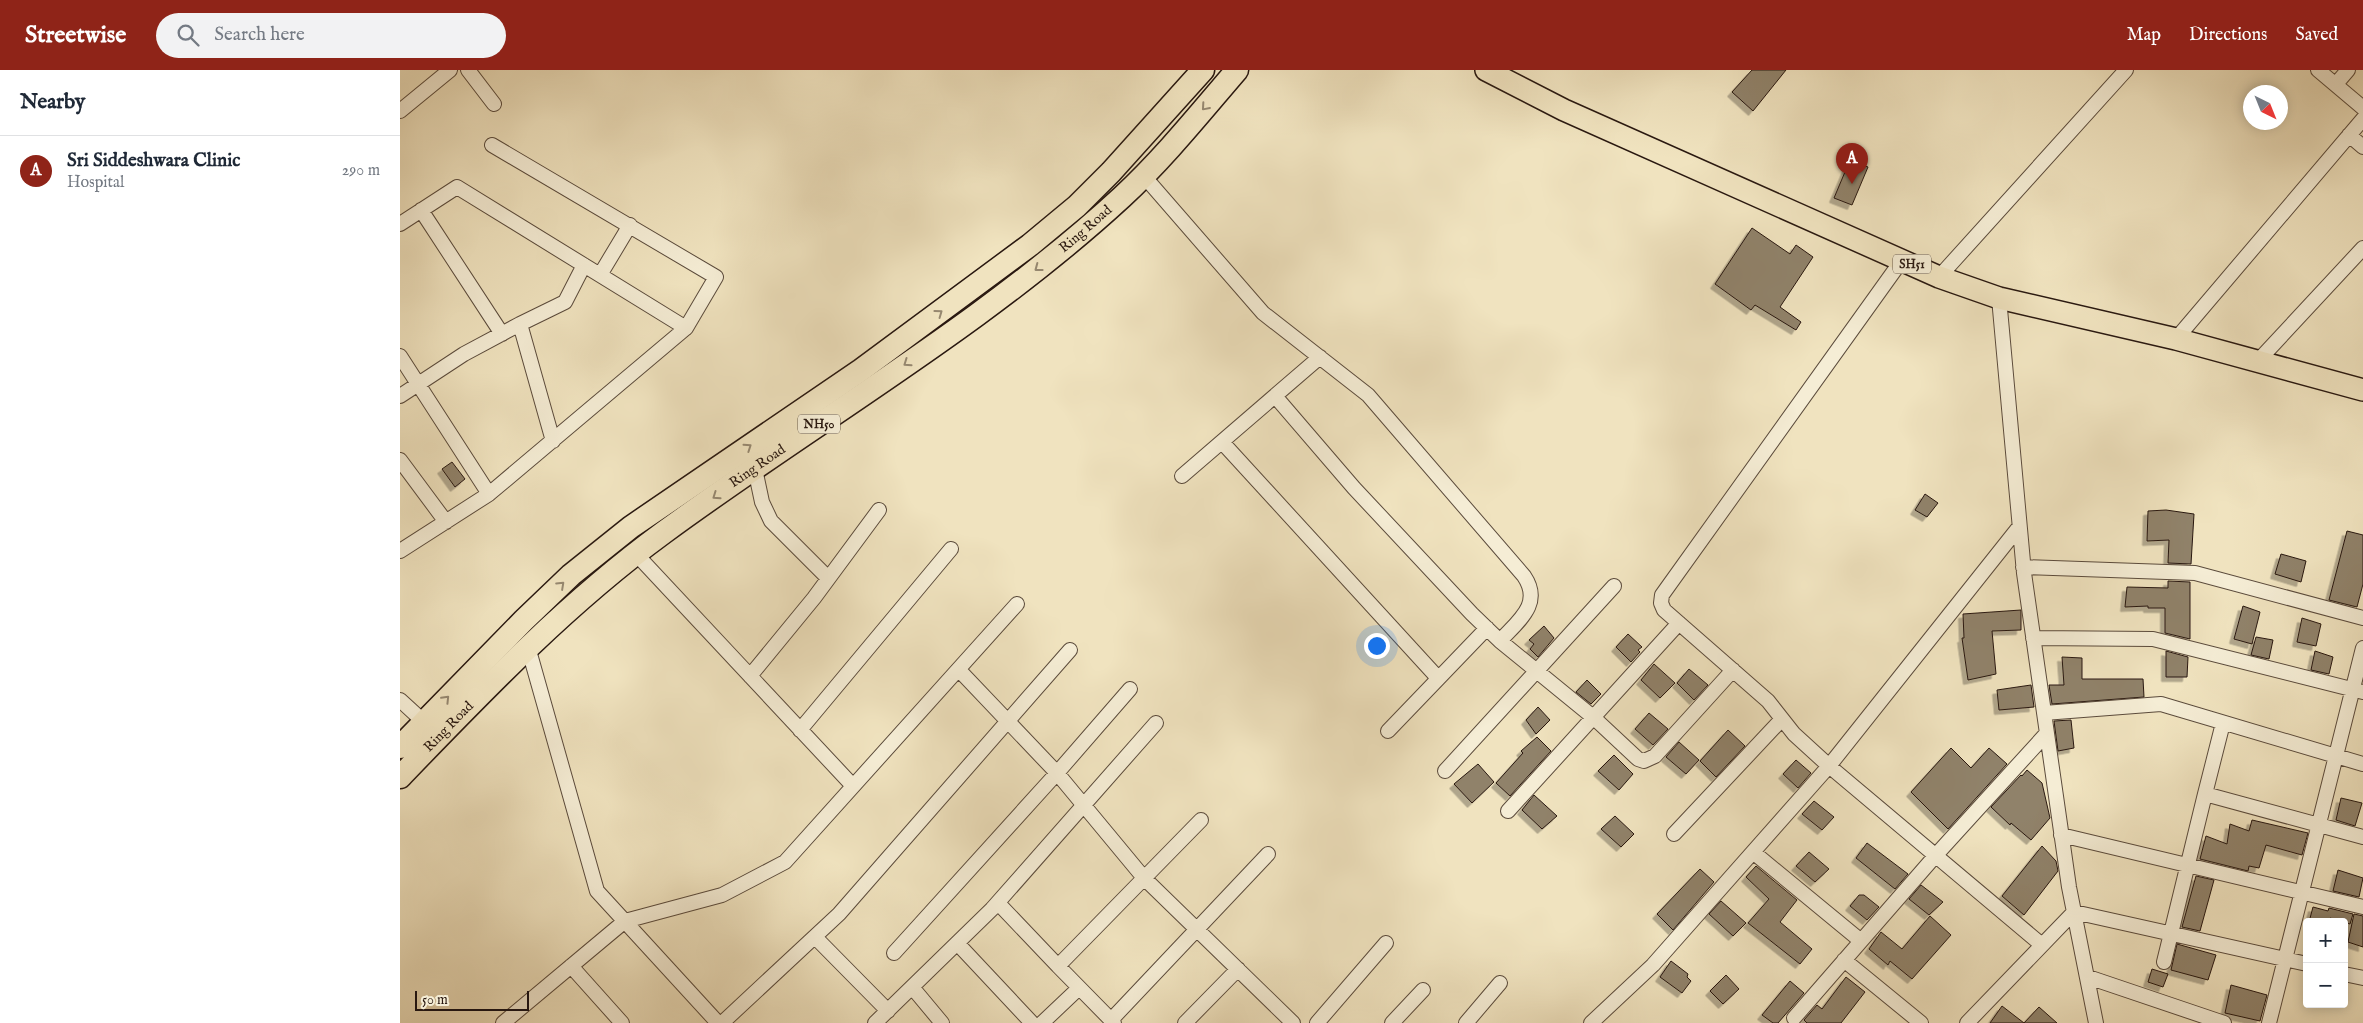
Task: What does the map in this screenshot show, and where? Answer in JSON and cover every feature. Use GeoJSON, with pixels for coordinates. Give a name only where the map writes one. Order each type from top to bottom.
{"type":"FeatureCollection","features":[{"type":"Feature","properties":{"kind":"highway","name":"Ring Road"},"geometry":{"type":"LineString","coordinates":[[400,747],[524,620],[571,575],[631,527],[860,370],[1030,246],[1077,206],[1111,172],[1203,70]]}},
{"type":"Feature","properties":{"kind":"highway","name":"Ring Road"},"geometry":{"type":"LineString","coordinates":[[400,778],[528,647],[599,583],[636,554],[755,469],[977,315],[1063,248],[1124,196],[1237,70]]}},
{"type":"Feature","properties":{"kind":"main road","name":"SH51"},"geometry":{"type":"LineString","coordinates":[[1486,70],[1564,110],[1939,277],[1999,298],[2176,339],[2363,390]]}},
{"type":"Feature","properties":{"kind":"street"},"geometry":{"type":"LineString","coordinates":[[400,111],[450,70]]}},
{"type":"Feature","properties":{"kind":"street"},"geometry":{"type":"LineString","coordinates":[[468,70],[494,104]]}},
{"type":"Feature","properties":{"kind":"street"},"geometry":{"type":"LineString","coordinates":[[1939,277],[2126,70]]}},
{"type":"Feature","properties":{"kind":"street"},"geometry":{"type":"LineString","coordinates":[[2318,70],[2363,108]]}},
{"type":"Feature","properties":{"kind":"street"},"geometry":{"type":"LineString","coordinates":[[2336,84],[2348,70]]}},
{"type":"Feature","properties":{"kind":"street"},"geometry":{"type":"LineString","coordinates":[[2176,339],[2363,119]]}},
{"type":"Feature","properties":{"kind":"street"},"geometry":{"type":"LineString","coordinates":[[2349,135],[2363,147]]}},
{"type":"Feature","properties":{"kind":"street"},"geometry":{"type":"LineString","coordinates":[[400,551],[489,494],[686,328],[716,277],[492,144]]}},
{"type":"Feature","properties":{"kind":"street"},"geometry":{"type":"LineString","coordinates":[[1143,175],[1263,313],[1368,396],[1531,586],[1532,595],[1528,608],[1500,641]]}},
{"type":"Feature","properties":{"kind":"street"},"geometry":{"type":"LineString","coordinates":[[400,224],[457,187],[686,328]]}},
{"type":"Feature","properties":{"kind":"street"},"geometry":{"type":"LineString","coordinates":[[421,210],[502,334]]}},
{"type":"Feature","properties":{"kind":"street"},"geometry":{"type":"LineString","coordinates":[[600,275],[630,226]]}},
{"type":"Feature","properties":{"kind":"street"},"geometry":{"type":"LineString","coordinates":[[2257,362],[2363,248]]}},
{"type":"Feature","properties":{"kind":"street"},"geometry":{"type":"LineString","coordinates":[[1902,260],[1662,595],[1661,603],[1664,610],[1768,701],[1794,734],[1829,766],[2042,945]]}},
{"type":"Feature","properties":{"kind":"street"},"geometry":{"type":"LineString","coordinates":[[400,396],[464,354],[565,302],[584,265]]}},
{"type":"Feature","properties":{"kind":"street"},"geometry":{"type":"LineString","coordinates":[[1999,298],[2023,567],[2061,835],[2096,1023]]}},
{"type":"Feature","properties":{"kind":"street"},"geometry":{"type":"LineString","coordinates":[[520,324],[552,441]]}},
{"type":"Feature","properties":{"kind":"street"},"geometry":{"type":"LineString","coordinates":[[400,356],[489,494]]}},
{"type":"Feature","properties":{"kind":"street"},"geometry":{"type":"LineString","coordinates":[[1182,476],[1320,357]]}},
{"type":"Feature","properties":{"kind":"street"},"geometry":{"type":"LineString","coordinates":[[1275,396],[1354,488],[1486,628],[1593,717],[1638,759],[1650,760],[1733,670]]}},
{"type":"Feature","properties":{"kind":"street"},"geometry":{"type":"LineString","coordinates":[[1222,442],[1438,678]]}},
{"type":"Feature","properties":{"kind":"street"},"geometry":{"type":"LineString","coordinates":[[400,460],[446,522]]}},
{"type":"Feature","properties":{"kind":"street"},"geometry":{"type":"LineString","coordinates":[[755,469],[762,502],[771,521],[828,578]]}},
{"type":"Feature","properties":{"kind":"street"},"geometry":{"type":"LineString","coordinates":[[750,676],[879,510]]}},
{"type":"Feature","properties":{"kind":"street"},"geometry":{"type":"LineString","coordinates":[[1591,1023],[1653,965],[1829,766],[2019,527]]}},
{"type":"Feature","properties":{"kind":"street"},"geometry":{"type":"LineString","coordinates":[[800,730],[951,549]]}},
{"type":"Feature","properties":{"kind":"street"},"geometry":{"type":"LineString","coordinates":[[636,554],[853,786]]}},
{"type":"Feature","properties":{"kind":"street"},"geometry":{"type":"LineString","coordinates":[[2023,567],[2195,573],[2363,618]]}},
{"type":"Feature","properties":{"kind":"street"},"geometry":{"type":"LineString","coordinates":[[1445,771],[1614,586]]}},
{"type":"Feature","properties":{"kind":"street"},"geometry":{"type":"LineString","coordinates":[[511,1021],[571,966],[625,921],[722,895],[785,862],[1017,604]]}},
{"type":"Feature","properties":{"kind":"street"},"geometry":{"type":"LineString","coordinates":[[1508,811],[1679,622]]}},
{"type":"Feature","properties":{"kind":"street"},"geometry":{"type":"LineString","coordinates":[[1388,731],[1486,628]]}},
{"type":"Feature","properties":{"kind":"street"},"geometry":{"type":"LineString","coordinates":[[2033,638],[2153,639],[2358,691]]}},
{"type":"Feature","properties":{"kind":"street"},"geometry":{"type":"LineString","coordinates":[[528,647],[597,891],[718,1023]]}},
{"type":"Feature","properties":{"kind":"street"},"geometry":{"type":"LineString","coordinates":[[2269,1023],[2336,756],[2358,691],[2363,648]]}},
{"type":"Feature","properties":{"kind":"street"},"geometry":{"type":"LineString","coordinates":[[722,1023],[839,914],[1070,650]]}},
{"type":"Feature","properties":{"kind":"street"},"geometry":{"type":"LineString","coordinates":[[959,670],[1057,773],[1144,878],[1294,1023]]}},
{"type":"Feature","properties":{"kind":"street"},"geometry":{"type":"LineString","coordinates":[[894,953],[1057,773],[1130,689]]}},
{"type":"Feature","properties":{"kind":"street"},"geometry":{"type":"LineString","coordinates":[[400,700],[424,722]]}},
{"type":"Feature","properties":{"kind":"street"},"geometry":{"type":"LineString","coordinates":[[2044,713],[2161,704],[2363,764]]}},
{"type":"Feature","properties":{"kind":"street"},"geometry":{"type":"LineString","coordinates":[[1674,834],[1782,719]]}},
{"type":"Feature","properties":{"kind":"street"},"geometry":{"type":"LineString","coordinates":[[875,1023],[998,903],[1156,723]]}},
{"type":"Feature","properties":{"kind":"street"},"geometry":{"type":"LineString","coordinates":[[2164,962],[2223,723]]}},
{"type":"Feature","properties":{"kind":"street"},"geometry":{"type":"LineString","coordinates":[[1794,1018],[1936,855],[2047,733]]}},
{"type":"Feature","properties":{"kind":"street"},"geometry":{"type":"LineString","coordinates":[[2205,794],[2363,837]]}},
{"type":"Feature","properties":{"kind":"street"},"geometry":{"type":"LineString","coordinates":[[1058,966],[1201,820]]}},
{"type":"Feature","properties":{"kind":"street"},"geometry":{"type":"LineString","coordinates":[[2061,835],[2363,907]]}},
{"type":"Feature","properties":{"kind":"street"},"geometry":{"type":"LineString","coordinates":[[1753,852],[1861,941]]}},
{"type":"Feature","properties":{"kind":"street"},"geometry":{"type":"LineString","coordinates":[[998,903],[1113,1022],[1268,854]]}},
{"type":"Feature","properties":{"kind":"street"},"geometry":{"type":"LineString","coordinates":[[2074,912],[2303,963]]}},
{"type":"Feature","properties":{"kind":"street"},"geometry":{"type":"LineString","coordinates":[[1967,1023],[2074,912]]}},
{"type":"Feature","properties":{"kind":"street"},"geometry":{"type":"LineString","coordinates":[[815,937],[888,1011]]}},
{"type":"Feature","properties":{"kind":"street"},"geometry":{"type":"LineString","coordinates":[[957,943],[1032,1023]]}},
{"type":"Feature","properties":{"kind":"street"},"geometry":{"type":"LineString","coordinates":[[1317,1023],[1386,943]]}},
{"type":"Feature","properties":{"kind":"street"},"geometry":{"type":"LineString","coordinates":[[1844,960],[1921,1023]]}},
{"type":"Feature","properties":{"kind":"street"},"geometry":{"type":"LineString","coordinates":[[571,966],[622,1023]]}},
{"type":"Feature","properties":{"kind":"street"},"geometry":{"type":"LineString","coordinates":[[1185,1023],[1238,969]]}},
{"type":"Feature","properties":{"kind":"street"},"geometry":{"type":"LineString","coordinates":[[2348,975],[2363,978]]}},
{"type":"Feature","properties":{"kind":"street"},"geometry":{"type":"LineString","coordinates":[[2088,977],[2224,1023]]}},
{"type":"Feature","properties":{"kind":"street"},"geometry":{"type":"LineString","coordinates":[[1466,1023],[1500,984]]}},
{"type":"Feature","properties":{"kind":"street"},"geometry":{"type":"LineString","coordinates":[[912,987],[942,1023]]}},
{"type":"Feature","properties":{"kind":"street"},"geometry":{"type":"LineString","coordinates":[[1042,1023],[1080,988]]}},
{"type":"Feature","properties":{"kind":"street"},"geometry":{"type":"LineString","coordinates":[[1392,1023],[1423,990]]}},
{"type":"Feature","properties":{"kind":"building"},"geometry":{"type":"Polygon","coordinates":[[[1752,70],[1786,70],[1753,111],[1732,92],[1752,70]]]}},
{"type":"Feature","properties":{"kind":"building"},"geometry":{"type":"Polygon","coordinates":[[[1850,160],[1868,167],[1852,205],[1834,198],[1850,160]]]}},
{"type":"Feature","properties":{"kind":"building"},"geometry":{"type":"Polygon","coordinates":[[[1752,228],[1790,254],[1796,245],[1813,257],[1780,307],[1801,322],[1796,330],[1755,305],[1751,310],[1715,284],[1752,228]]]}},
{"type":"Feature","properties":{"kind":"building"},"geometry":{"type":"Polygon","coordinates":[[[452,462],[465,479],[455,487],[442,469],[452,462]]]}},
{"type":"Feature","properties":{"kind":"building"},"geometry":{"type":"Polygon","coordinates":[[[1925,494],[1938,503],[1927,517],[1915,510],[1925,494]]]}},
{"type":"Feature","properties":{"kind":"building"},"geometry":{"type":"Polygon","coordinates":[[[2166,510],[2194,514],[2191,564],[2168,563],[2169,540],[2147,541],[2148,511],[2166,510]]]}},
{"type":"Feature","properties":{"kind":"building"},"geometry":{"type":"Polygon","coordinates":[[[2347,531],[2363,535],[2363,584],[2357,607],[2329,600],[2347,531]]]}},
{"type":"Feature","properties":{"kind":"building"},"geometry":{"type":"Polygon","coordinates":[[[2281,554],[2306,561],[2301,582],[2275,574],[2281,554]]]}},
{"type":"Feature","properties":{"kind":"building"},"geometry":{"type":"Polygon","coordinates":[[[2168,581],[2190,582],[2190,639],[2165,633],[2165,608],[2148,608],[2148,606],[2125,607],[2127,587],[2168,588],[2168,581]]]}},
{"type":"Feature","properties":{"kind":"building"},"geometry":{"type":"Polygon","coordinates":[[[2243,606],[2260,612],[2252,644],[2234,639],[2243,606]]]}},
{"type":"Feature","properties":{"kind":"building"},"geometry":{"type":"Polygon","coordinates":[[[2021,610],[2021,630],[1992,631],[1996,674],[1968,680],[1962,638],[1964,638],[1963,614],[2021,610]]]}},
{"type":"Feature","properties":{"kind":"building"},"geometry":{"type":"Polygon","coordinates":[[[2302,618],[2321,624],[2316,646],[2297,642],[2302,618]]]}},
{"type":"Feature","properties":{"kind":"building"},"geometry":{"type":"Polygon","coordinates":[[[1544,626],[1554,638],[1538,657],[1530,649],[1534,644],[1529,640],[1544,626]]]}},
{"type":"Feature","properties":{"kind":"building"},"geometry":{"type":"Polygon","coordinates":[[[1628,634],[1642,647],[1631,662],[1616,647],[1628,634]]]}},
{"type":"Feature","properties":{"kind":"building"},"geometry":{"type":"Polygon","coordinates":[[[2256,637],[2273,640],[2269,659],[2251,655],[2256,637]]]}},
{"type":"Feature","properties":{"kind":"building"},"geometry":{"type":"Polygon","coordinates":[[[2166,651],[2188,657],[2187,677],[2166,677],[2166,651]]]}},
{"type":"Feature","properties":{"kind":"building"},"geometry":{"type":"Polygon","coordinates":[[[2315,651],[2333,657],[2329,674],[2311,670],[2315,651]]]}},
{"type":"Feature","properties":{"kind":"building"},"geometry":{"type":"Polygon","coordinates":[[[2062,657],[2082,658],[2082,679],[2143,679],[2144,697],[2052,704],[2049,685],[2064,685],[2062,657]]]}},
{"type":"Feature","properties":{"kind":"building"},"geometry":{"type":"Polygon","coordinates":[[[1654,664],[1675,683],[1660,698],[1641,680],[1654,664]]]}},
{"type":"Feature","properties":{"kind":"building"},"geometry":{"type":"Polygon","coordinates":[[[1689,669],[1708,685],[1694,700],[1677,683],[1689,669]]]}},
{"type":"Feature","properties":{"kind":"building"},"geometry":{"type":"Polygon","coordinates":[[[1587,680],[1601,694],[1591,704],[1576,692],[1587,680]]]}},
{"type":"Feature","properties":{"kind":"building"},"geometry":{"type":"Polygon","coordinates":[[[2031,685],[2034,707],[1999,710],[1997,690],[2031,685]]]}},
{"type":"Feature","properties":{"kind":"building"},"geometry":{"type":"Polygon","coordinates":[[[1538,707],[1550,720],[1536,734],[1526,720],[1538,707]]]}},
{"type":"Feature","properties":{"kind":"building"},"geometry":{"type":"Polygon","coordinates":[[[1649,713],[1668,729],[1653,745],[1635,729],[1649,713]]]}},
{"type":"Feature","properties":{"kind":"building"},"geometry":{"type":"Polygon","coordinates":[[[2071,720],[2074,748],[2058,751],[2054,721],[2071,720]]]}},
{"type":"Feature","properties":{"kind":"building"},"geometry":{"type":"Polygon","coordinates":[[[1728,730],[1745,746],[1716,777],[1700,761],[1728,730]]]}},
{"type":"Feature","properties":{"kind":"building"},"geometry":{"type":"Polygon","coordinates":[[[1537,737],[1551,751],[1510,796],[1496,783],[1523,753],[1521,751],[1537,737]]]}},
{"type":"Feature","properties":{"kind":"building"},"geometry":{"type":"Polygon","coordinates":[[[1679,742],[1699,760],[1686,774],[1666,757],[1679,742]]]}},
{"type":"Feature","properties":{"kind":"building"},"geometry":{"type":"Polygon","coordinates":[[[1951,748],[1971,768],[1989,748],[2007,764],[1948,829],[1911,792],[1951,748]]]}},
{"type":"Feature","properties":{"kind":"building"},"geometry":{"type":"Polygon","coordinates":[[[1614,755],[1633,774],[1619,790],[1598,771],[1614,755]]]}},
{"type":"Feature","properties":{"kind":"building"},"geometry":{"type":"Polygon","coordinates":[[[1796,760],[1811,773],[1798,788],[1783,774],[1796,760]]]}},
{"type":"Feature","properties":{"kind":"building"},"geometry":{"type":"Polygon","coordinates":[[[1478,764],[1494,782],[1472,803],[1454,784],[1478,764]]]}},
{"type":"Feature","properties":{"kind":"building"},"geometry":{"type":"Polygon","coordinates":[[[2027,770],[2042,783],[2050,818],[2031,840],[2011,823],[2010,825],[1991,807],[2027,770]]]}},
{"type":"Feature","properties":{"kind":"building"},"geometry":{"type":"Polygon","coordinates":[[[1534,795],[1557,816],[1542,829],[1522,810],[1534,795]]]}},
{"type":"Feature","properties":{"kind":"building"},"geometry":{"type":"Polygon","coordinates":[[[2341,798],[2362,803],[2355,826],[2336,820],[2341,798]]]}},
{"type":"Feature","properties":{"kind":"building"},"geometry":{"type":"Polygon","coordinates":[[[1814,801],[1834,817],[1822,830],[1802,814],[1814,801]]]}},
{"type":"Feature","properties":{"kind":"building"},"geometry":{"type":"Polygon","coordinates":[[[1615,816],[1634,834],[1621,847],[1601,829],[1615,816]]]}},
{"type":"Feature","properties":{"kind":"building"},"geometry":{"type":"Polygon","coordinates":[[[2252,820],[2308,833],[2302,855],[2266,845],[2259,868],[2249,866],[2248,871],[2200,859],[2206,836],[2227,844],[2230,824],[2249,831],[2252,820]]]}},
{"type":"Feature","properties":{"kind":"building"},"geometry":{"type":"Polygon","coordinates":[[[1867,843],[1908,874],[1895,889],[1856,858],[1867,843]]]}},
{"type":"Feature","properties":{"kind":"building"},"geometry":{"type":"Polygon","coordinates":[[[2042,846],[2056,861],[2058,871],[2024,915],[2002,896],[2042,846]]]}},
{"type":"Feature","properties":{"kind":"building"},"geometry":{"type":"Polygon","coordinates":[[[1809,852],[1829,869],[1815,882],[1796,866],[1809,852]]]}},
{"type":"Feature","properties":{"kind":"building"},"geometry":{"type":"Polygon","coordinates":[[[1756,866],[1797,900],[1780,922],[1812,949],[1800,964],[1748,923],[1769,899],[1746,877],[1756,866]]]}},
{"type":"Feature","properties":{"kind":"building"},"geometry":{"type":"Polygon","coordinates":[[[1700,869],[1714,882],[1673,930],[1657,914],[1700,869]]]}},
{"type":"Feature","properties":{"kind":"building"},"geometry":{"type":"Polygon","coordinates":[[[2338,870],[2363,878],[2359,897],[2333,891],[2338,870]]]}},
{"type":"Feature","properties":{"kind":"building"},"geometry":{"type":"Polygon","coordinates":[[[2196,876],[2214,880],[2200,931],[2182,927],[2196,876]]]}},
{"type":"Feature","properties":{"kind":"building"},"geometry":{"type":"Polygon","coordinates":[[[1921,885],[1943,902],[1929,915],[1909,899],[1921,885]]]}},
{"type":"Feature","properties":{"kind":"building"},"geometry":{"type":"Polygon","coordinates":[[[1859,895],[1864,895],[1879,907],[1867,920],[1850,906],[1859,895]]]}},
{"type":"Feature","properties":{"kind":"building"},"geometry":{"type":"Polygon","coordinates":[[[1721,901],[1746,923],[1733,936],[1709,914],[1721,901]]]}},
{"type":"Feature","properties":{"kind":"building"},"geometry":{"type":"Polygon","coordinates":[[[2313,907],[2328,911],[2329,908],[2353,914],[2350,924],[2348,923],[2348,918],[2310,918],[2313,907]]]}},
{"type":"Feature","properties":{"kind":"building"},"geometry":{"type":"Polygon","coordinates":[[[2354,914],[2363,916],[2363,947],[2348,942],[2354,914]]]}},
{"type":"Feature","properties":{"kind":"building"},"geometry":{"type":"Polygon","coordinates":[[[1930,916],[1951,935],[1912,979],[1890,961],[1888,965],[1869,949],[1881,932],[1902,949],[1930,916]]]}},
{"type":"Feature","properties":{"kind":"building"},"geometry":{"type":"Polygon","coordinates":[[[2177,944],[2216,955],[2208,980],[2171,970],[2177,944]]]}},
{"type":"Feature","properties":{"kind":"building"},"geometry":{"type":"Polygon","coordinates":[[[1671,961],[1688,974],[1687,977],[1691,981],[1682,993],[1660,977],[1671,961]]]}},
{"type":"Feature","properties":{"kind":"building"},"geometry":{"type":"Polygon","coordinates":[[[2152,969],[2168,974],[2163,987],[2148,982],[2152,969]]]}},
{"type":"Feature","properties":{"kind":"building"},"geometry":{"type":"Polygon","coordinates":[[[1726,975],[1739,989],[1723,1004],[1710,991],[1726,975]]]}},
{"type":"Feature","properties":{"kind":"building"},"geometry":{"type":"Polygon","coordinates":[[[1846,977],[1865,992],[1841,1023],[1807,1023],[1804,1020],[1817,1005],[1822,1009],[1846,977]]]}},
{"type":"Feature","properties":{"kind":"building"},"geometry":{"type":"Polygon","coordinates":[[[1790,981],[1804,993],[1778,1023],[1773,1023],[1762,1015],[1790,981]]]}},
{"type":"Feature","properties":{"kind":"building"},"geometry":{"type":"Polygon","coordinates":[[[2231,985],[2267,995],[2260,1021],[2225,1013],[2231,985]]]}},
{"type":"Feature","properties":{"kind":"building"},"geometry":{"type":"Polygon","coordinates":[[[2002,1006],[2024,1023],[1990,1023],[2002,1006]]]}},
{"type":"Feature","properties":{"kind":"building"},"geometry":{"type":"Polygon","coordinates":[[[2039,1007],[2057,1023],[2024,1023],[2039,1007]]]}},
{"type":"Feature","properties":{"kind":"place","name":"Sri Siddeshwara Clinic"},"geometry":{"type":"Point","coordinates":[1852,184]}}]}
